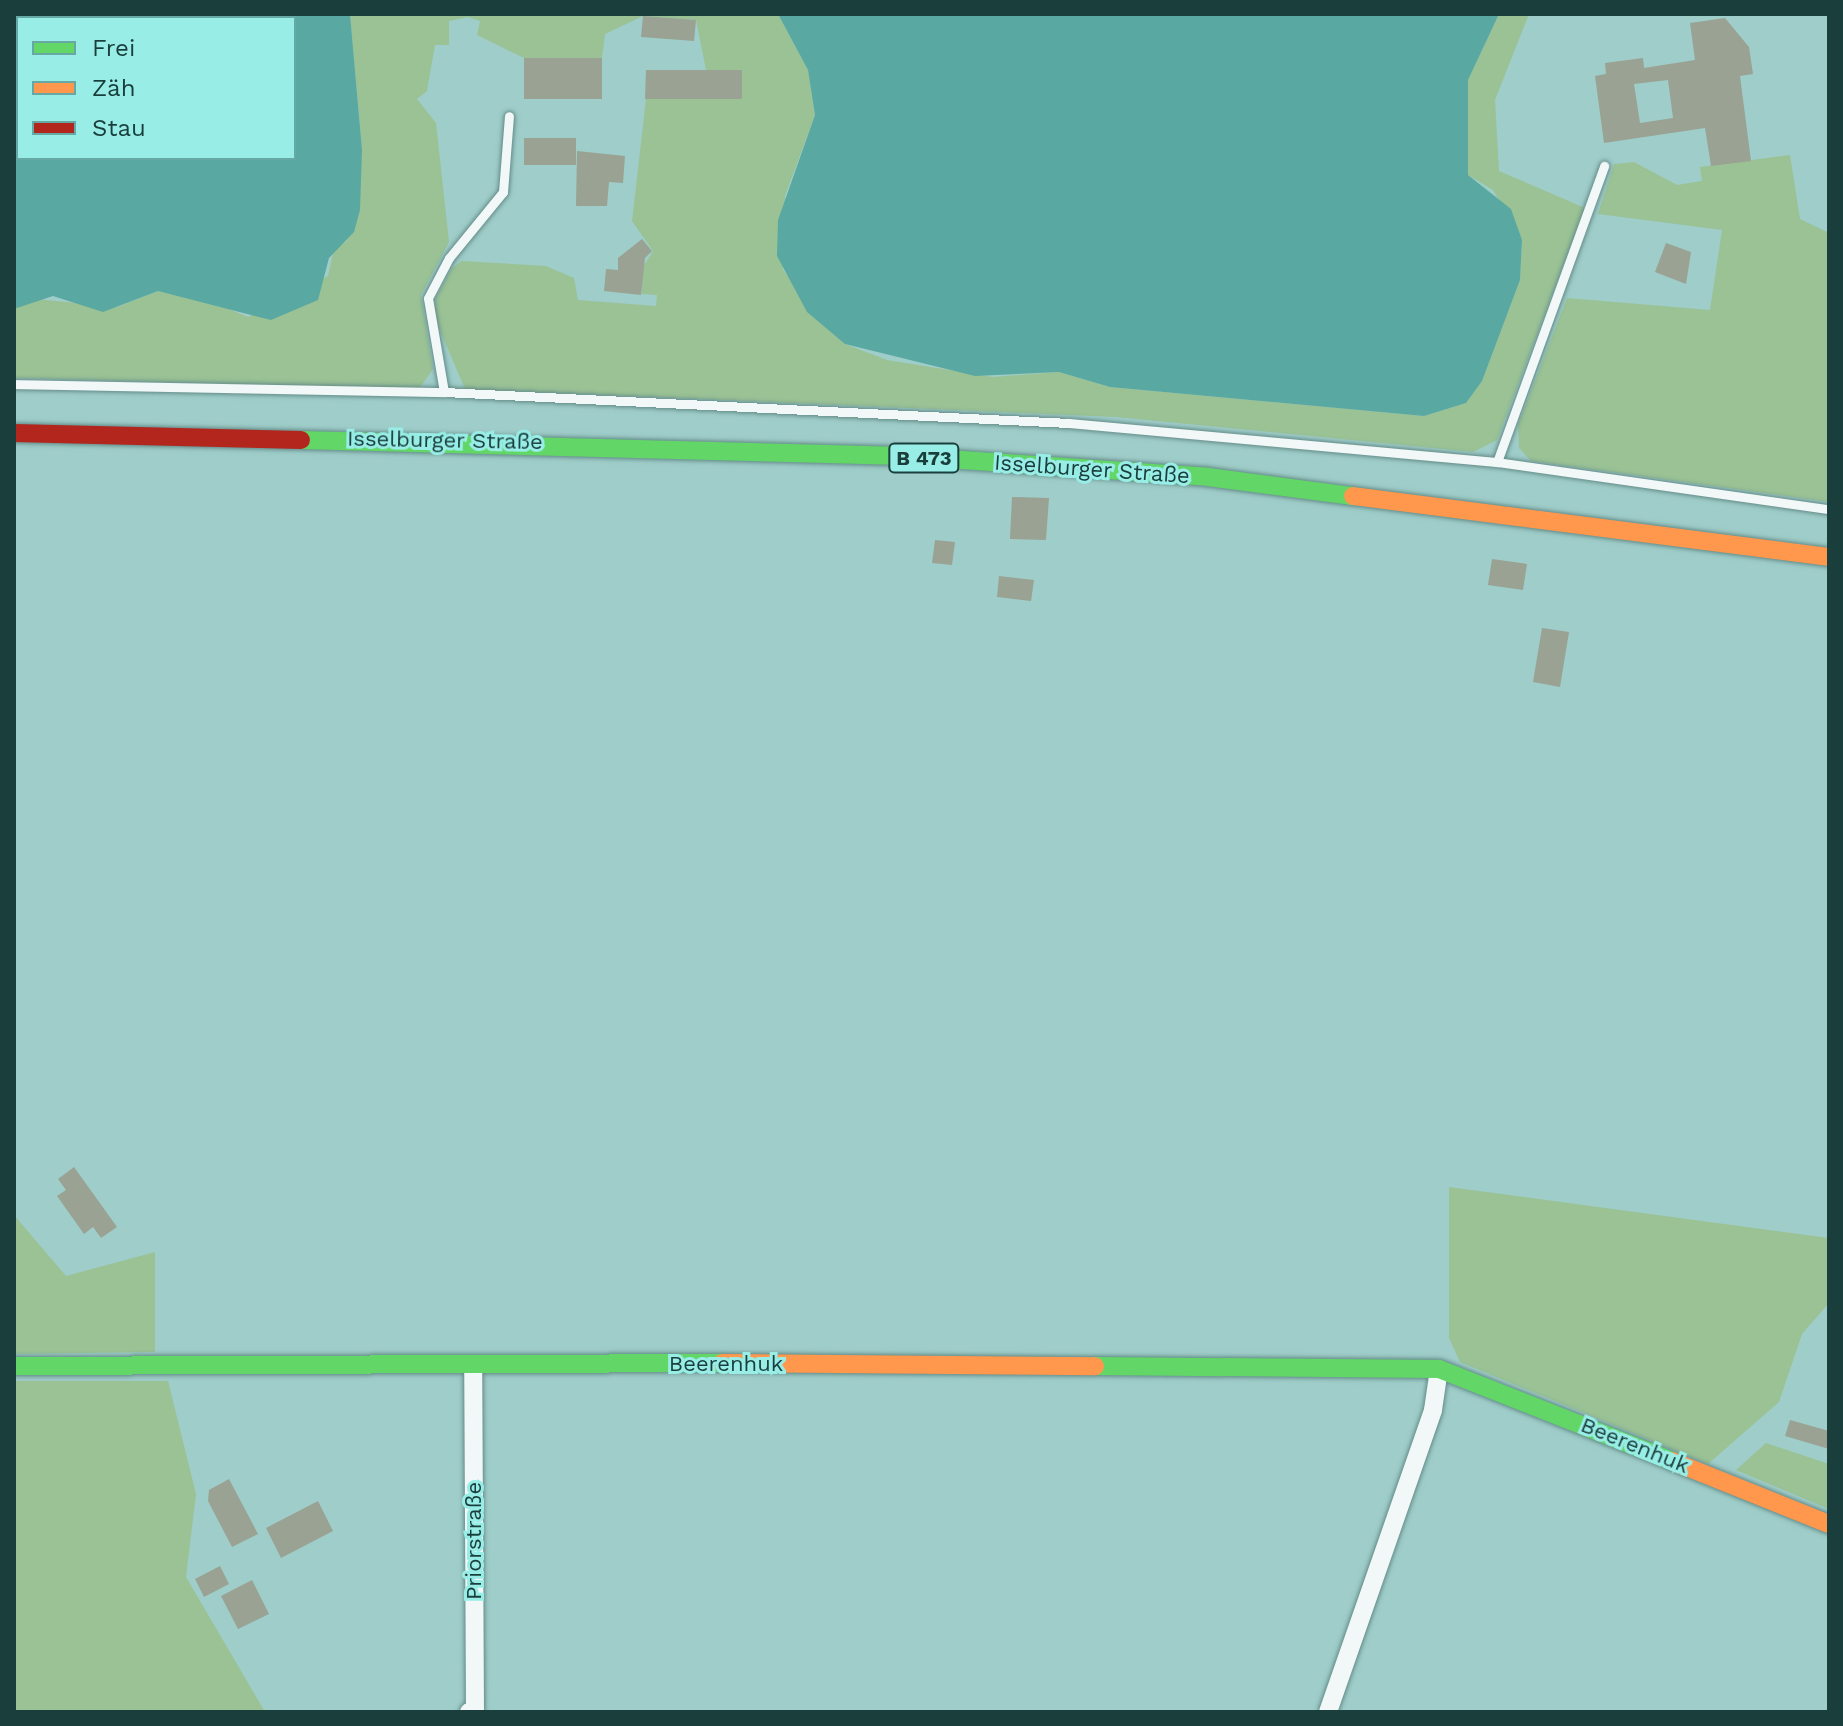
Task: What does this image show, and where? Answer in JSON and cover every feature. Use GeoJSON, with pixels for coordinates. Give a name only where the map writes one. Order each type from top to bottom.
{"type":"FeatureCollection","features":[{"type":"Feature","properties":{"kind":"street","name":"Isselburger Straße"},"geometry":{"type":"LineString","coordinates":[[14,433],[596,443],[934,458],[1362,494],[1829,557]]}},
{"type":"Feature","properties":{"kind":"street","name":"Priorstraße"},"geometry":{"type":"LineString","coordinates":[[473,1365],[474,1712]]}},
{"type":"Feature","properties":{"kind":"street","name":"Beerenhuk"},"geometry":{"type":"LineString","coordinates":[[14,1366],[1439,1369],[1829,1524]]}},
{"type":"Feature","properties":{"kind":"street"},"geometry":{"type":"LineString","coordinates":[[1328,1712],[1433,1410],[1439,1369]]}},
{"type":"Feature","properties":{"kind":"lane"},"geometry":{"type":"LineString","coordinates":[[444,392],[428,298],[449,258],[503,192],[509,116]]}},
{"type":"Feature","properties":{"kind":"lane"},"geometry":{"type":"LineString","coordinates":[[1497,462],[1604,166]]}},
{"type":"Feature","properties":{"kind":"lane"},"geometry":{"type":"LineString","coordinates":[[14,384],[444,392],[1068,423],[1497,462],[1829,509]]}},
{"type":"Feature","properties":{"kind":"green space"},"geometry":{"type":"Polygon","coordinates":[[[350,14],[778,14],[808,70],[815,115],[785,196],[783,270],[845,344],[887,360],[993,377],[1059,372],[1110,387],[1424,416],[1466,403],[1482,380],[1520,280],[1522,240],[1493,190],[1468,175],[1468,80],[1499,14],[1529,14],[1495,100],[1499,171],[1585,208],[1497,440],[1473,452],[1116,417],[465,389],[435,319],[435,300],[452,268],[462,261],[546,266],[574,278],[578,300],[656,306],[657,295],[642,294],[640,272],[653,251],[632,221],[646,99],[741,99],[741,70],[706,70],[696,20],[643,16],[605,34],[602,58],[524,58],[477,35],[480,21],[468,17],[449,21],[449,45],[435,45],[427,91],[417,99],[436,123],[449,242],[421,295],[433,369],[419,389],[14,378],[14,309],[36,299],[117,307],[158,291],[200,297],[248,317],[328,276],[334,248],[347,241],[362,150],[350,14]]]}},
{"type":"Feature","properties":{"kind":"green space"},"geometry":{"type":"Polygon","coordinates":[[[1790,155],[1800,219],[1829,233],[1829,502],[1531,461],[1519,448],[1518,425],[1567,298],[1710,310],[1722,230],[1598,214],[1614,164],[1634,162],[1677,185],[1702,181],[1700,167],[1790,155]]]}},
{"type":"Feature","properties":{"kind":"green space"},"geometry":{"type":"Polygon","coordinates":[[[1449,1187],[1829,1238],[1829,1303],[1802,1334],[1779,1402],[1708,1464],[1460,1362],[1449,1338],[1449,1187]]]}},
{"type":"Feature","properties":{"kind":"green space"},"geometry":{"type":"Polygon","coordinates":[[[14,1215],[66,1276],[155,1252],[155,1352],[14,1354],[14,1215]]]}},
{"type":"Feature","properties":{"kind":"green space"},"geometry":{"type":"Polygon","coordinates":[[[14,1381],[168,1381],[196,1494],[186,1577],[265,1712],[14,1712],[14,1381]]]}},
{"type":"Feature","properties":{"kind":"green space"},"geometry":{"type":"Polygon","coordinates":[[[1766,1443],[1829,1464],[1829,1509],[1736,1470],[1766,1443]]]}},
{"type":"Feature","properties":{"kind":"water"},"geometry":{"type":"Polygon","coordinates":[[[14,14],[350,14],[362,150],[360,210],[354,232],[329,258],[318,300],[271,320],[158,291],[103,312],[53,296],[14,309],[14,14]]]}},
{"type":"Feature","properties":{"kind":"water"},"geometry":{"type":"Polygon","coordinates":[[[778,14],[1499,14],[1468,80],[1468,175],[1511,209],[1522,240],[1520,280],[1482,381],[1466,403],[1424,416],[1110,387],[1059,372],[975,376],[845,344],[807,312],[777,256],[778,220],[815,115],[808,70],[778,14]]]}},
{"type":"Feature","properties":{"kind":"building"},"geometry":{"type":"Polygon","coordinates":[[[643,16],[696,20],[694,41],[641,37],[643,16]]]}},
{"type":"Feature","properties":{"kind":"building"},"geometry":{"type":"Polygon","coordinates":[[[1725,18],[1749,47],[1753,74],[1740,76],[1751,161],[1711,166],[1705,128],[1604,143],[1595,76],[1606,74],[1605,63],[1643,58],[1644,68],[1695,60],[1690,23],[1725,18]],[[1668,80],[1634,84],[1640,123],[1673,118],[1668,80]]]}},
{"type":"Feature","properties":{"kind":"building"},"geometry":{"type":"Polygon","coordinates":[[[524,58],[602,58],[602,99],[524,99],[524,58]]]}},
{"type":"Feature","properties":{"kind":"building"},"geometry":{"type":"Polygon","coordinates":[[[646,70],[742,70],[742,99],[645,99],[646,70]]]}},
{"type":"Feature","properties":{"kind":"building"},"geometry":{"type":"Polygon","coordinates":[[[524,138],[576,138],[576,165],[524,165],[524,138]]]}},
{"type":"Feature","properties":{"kind":"building"},"geometry":{"type":"Polygon","coordinates":[[[577,151],[625,156],[623,183],[609,182],[607,206],[576,206],[577,151]]]}},
{"type":"Feature","properties":{"kind":"building"},"geometry":{"type":"Polygon","coordinates":[[[642,239],[652,251],[645,258],[641,295],[604,291],[606,269],[618,270],[618,258],[642,239]]]}},
{"type":"Feature","properties":{"kind":"building"},"geometry":{"type":"Polygon","coordinates":[[[1666,243],[1691,252],[1686,284],[1655,272],[1666,243]]]}},
{"type":"Feature","properties":{"kind":"building"},"geometry":{"type":"Polygon","coordinates":[[[1012,497],[1049,498],[1046,540],[1010,539],[1012,497]]]}},
{"type":"Feature","properties":{"kind":"building"},"geometry":{"type":"Polygon","coordinates":[[[935,540],[955,542],[952,565],[932,563],[935,540]]]}},
{"type":"Feature","properties":{"kind":"building"},"geometry":{"type":"Polygon","coordinates":[[[1492,559],[1527,564],[1523,590],[1488,585],[1492,559]]]}},
{"type":"Feature","properties":{"kind":"building"},"geometry":{"type":"Polygon","coordinates":[[[999,576],[1034,580],[1031,601],[997,597],[999,576]]]}},
{"type":"Feature","properties":{"kind":"building"},"geometry":{"type":"Polygon","coordinates":[[[1542,628],[1569,632],[1560,687],[1533,682],[1542,628]]]}},
{"type":"Feature","properties":{"kind":"building"},"geometry":{"type":"Polygon","coordinates":[[[74,1167],[117,1227],[101,1238],[93,1227],[84,1234],[57,1196],[66,1190],[58,1179],[74,1167]]]}},
{"type":"Feature","properties":{"kind":"building"},"geometry":{"type":"Polygon","coordinates":[[[1790,1420],[1829,1431],[1829,1449],[1785,1436],[1790,1420]]]}},
{"type":"Feature","properties":{"kind":"building"},"geometry":{"type":"Polygon","coordinates":[[[229,1479],[258,1534],[232,1547],[208,1501],[209,1490],[229,1479]]]}},
{"type":"Feature","properties":{"kind":"building"},"geometry":{"type":"Polygon","coordinates":[[[318,1501],[333,1531],[281,1558],[266,1528],[318,1501]]]}},
{"type":"Feature","properties":{"kind":"building"},"geometry":{"type":"Polygon","coordinates":[[[220,1566],[229,1584],[204,1597],[195,1579],[220,1566]]]}},
{"type":"Feature","properties":{"kind":"building"},"geometry":{"type":"Polygon","coordinates":[[[252,1580],[269,1614],[238,1629],[221,1596],[252,1580]]]}},
{"type":"Feature","properties":{"kind":"traffic: fast"},"geometry":{"type":"LineString","coordinates":[[301,440],[903,456],[1208,477],[1353,496]]}},
{"type":"Feature","properties":{"kind":"traffic: fast"},"geometry":{"type":"LineString","coordinates":[[14,1366],[722,1363]]}},
{"type":"Feature","properties":{"kind":"traffic: fast"},"geometry":{"type":"LineString","coordinates":[[1095,1366],[1439,1369],[1672,1461]]}},
{"type":"Feature","properties":{"kind":"traffic: slow"},"geometry":{"type":"LineString","coordinates":[[1353,496],[1829,557]]}},
{"type":"Feature","properties":{"kind":"traffic: slow"},"geometry":{"type":"LineString","coordinates":[[722,1363],[1095,1366]]}},
{"type":"Feature","properties":{"kind":"traffic: slow"},"geometry":{"type":"LineString","coordinates":[[1672,1461],[1829,1524]]}},
{"type":"Feature","properties":{"kind":"traffic: jam"},"geometry":{"type":"LineString","coordinates":[[14,433],[301,440]]}}]}
